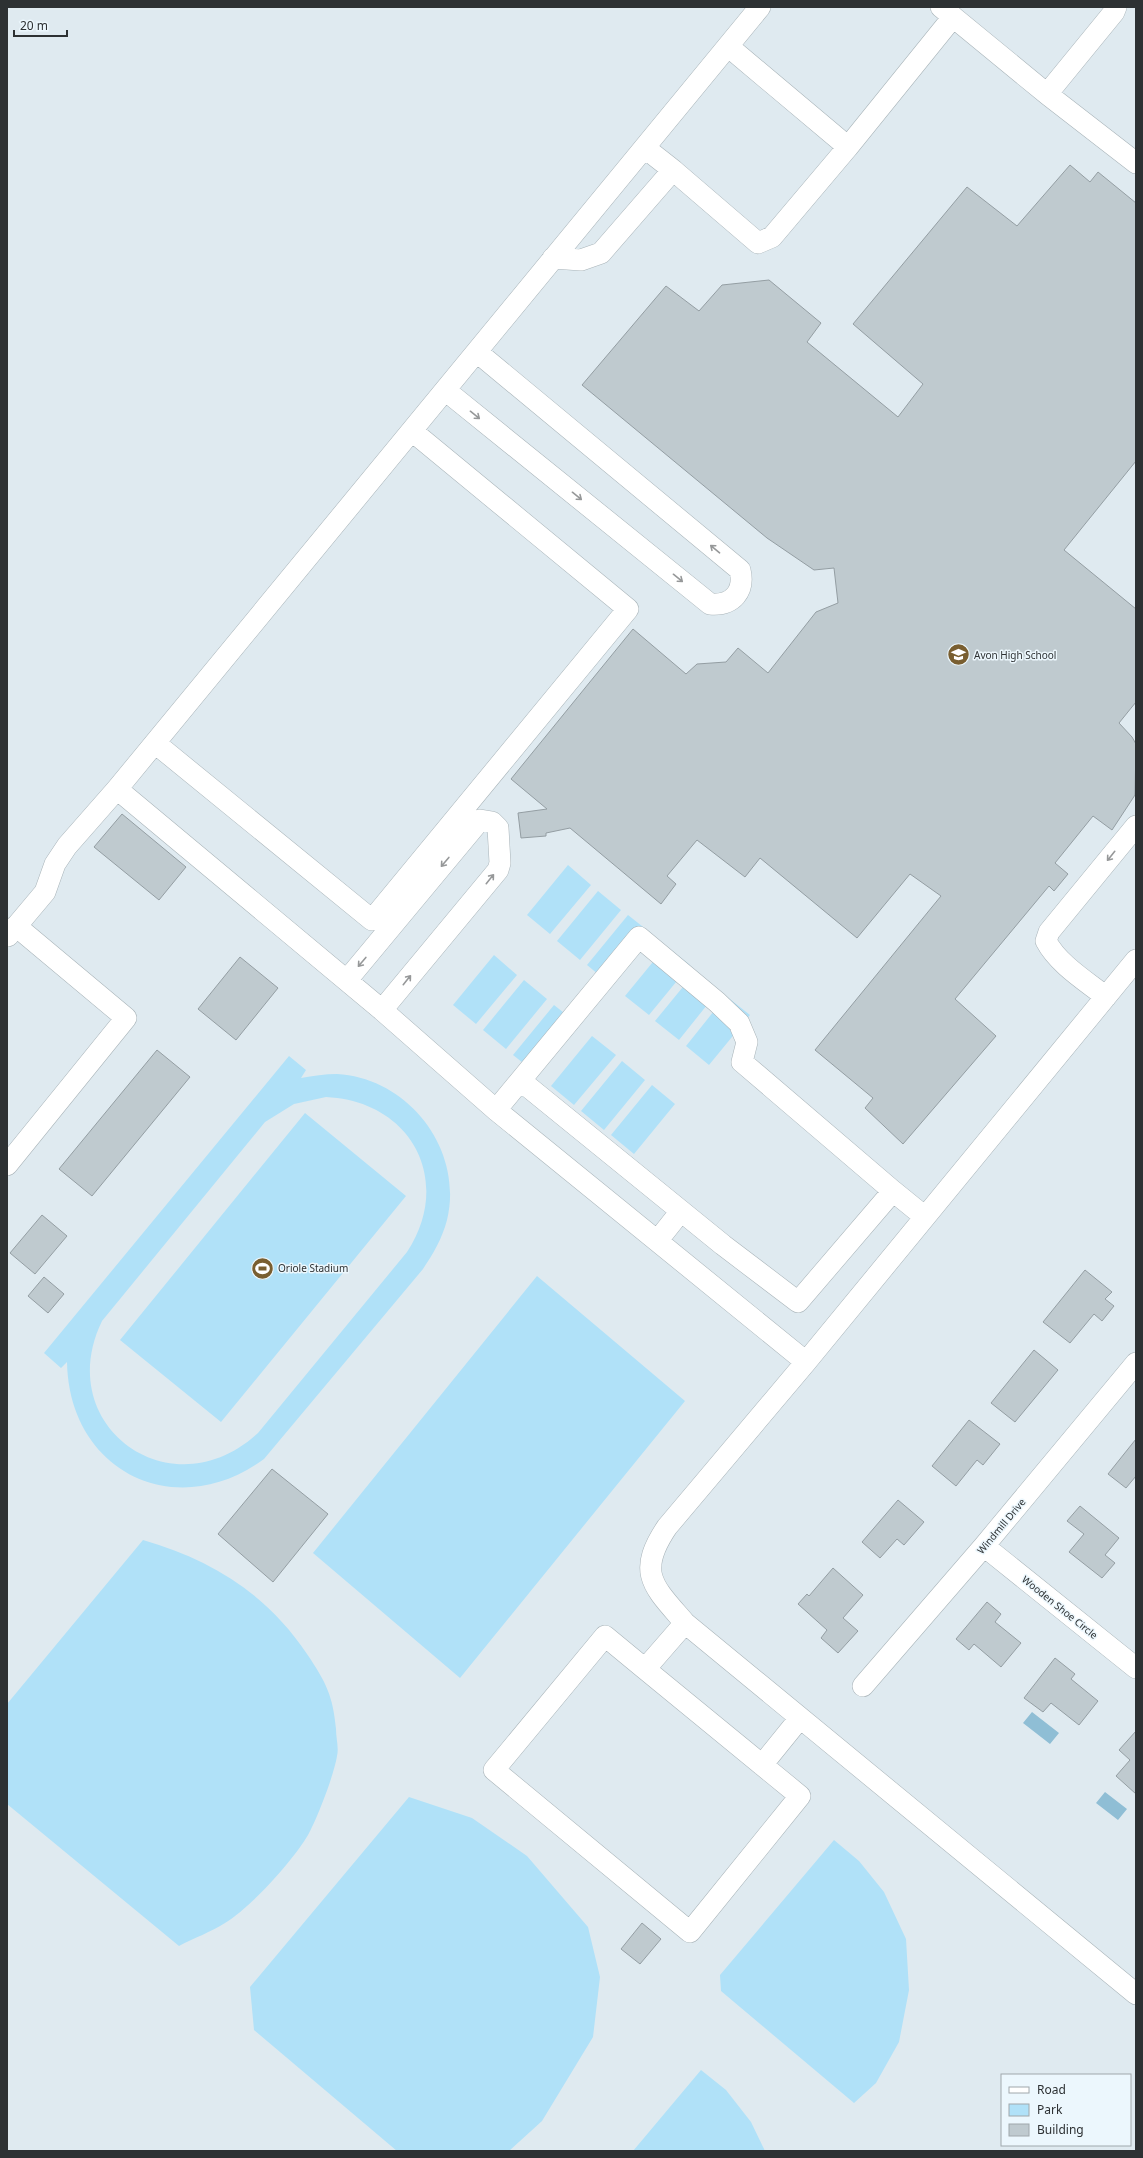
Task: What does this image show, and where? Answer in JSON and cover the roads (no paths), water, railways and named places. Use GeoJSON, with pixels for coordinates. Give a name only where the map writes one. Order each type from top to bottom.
{"type":"FeatureCollection","features":[{"type":"Feature","properties":{"kind":"street"},"geometry":{"type":"LineString","coordinates":[[7,1165],[126,1018],[11,932],[45,892],[55,864],[67,846],[155,743],[553,258],[729,47],[760,7]]}},
{"type":"Feature","properties":{"kind":"street"},"geometry":{"type":"LineString","coordinates":[[1047,94],[1114,12],[1116,7]]}},
{"type":"Feature","properties":{"kind":"street"},"geometry":{"type":"LineString","coordinates":[[645,148],[758,243],[772,237],[848,147],[947,12],[1047,94],[1136,163]]}},
{"type":"Feature","properties":{"kind":"street"},"geometry":{"type":"LineString","coordinates":[[729,47],[848,147]]}},
{"type":"Feature","properties":{"kind":"street"},"geometry":{"type":"LineString","coordinates":[[553,258],[581,260],[601,254],[672,170]]}},
{"type":"Feature","properties":{"kind":"street"},"geometry":{"type":"LineString","coordinates":[[445,390],[710,604],[720,605],[730,601],[738,592],[743,581],[740,570],[477,352]]}},
{"type":"Feature","properties":{"kind":"street"},"geometry":{"type":"LineString","coordinates":[[155,743],[372,920],[628,609],[412,431]]}},
{"type":"Feature","properties":{"kind":"street"},"geometry":{"type":"LineString","coordinates":[[117,789],[347,980],[496,1110],[658,1240],[806,1362]]}},
{"type":"Feature","properties":{"kind":"street"},"geometry":{"type":"LineString","coordinates":[[347,980],[480,820],[492,822],[498,828],[500,863],[498,870],[382,1010]]}},
{"type":"Feature","properties":{"kind":"street"},"geometry":{"type":"LineString","coordinates":[[1106,997],[1050,949],[1046,941],[1049,932],[1136,826]]}},
{"type":"Feature","properties":{"kind":"street"},"geometry":{"type":"LineString","coordinates":[[496,1110],[639,937],[712,997],[739,1023],[747,1042],[742,1062],[925,1217]]}},
{"type":"Feature","properties":{"kind":"street"},"geometry":{"type":"LineString","coordinates":[[1136,960],[806,1362],[667,1527],[654,1547],[650,1567],[652,1580],[662,1596],[685,1623],[1136,1994]]}},
{"type":"Feature","properties":{"kind":"street"},"geometry":{"type":"LineString","coordinates":[[521,1080],[681,1211],[798,1302],[893,1191]]}},
{"type":"Feature","properties":{"kind":"street"},"geometry":{"type":"LineString","coordinates":[[658,1240],[681,1211]]}},
{"type":"Feature","properties":{"kind":"street","name":"Windmill Drive"},"geometry":{"type":"LineString","coordinates":[[863,1686],[984,1546],[1136,1362]]}},
{"type":"Feature","properties":{"kind":"street","name":"Wooden Shoe Circle"},"geometry":{"type":"LineString","coordinates":[[984,1546],[1136,1668]]}},
{"type":"Feature","properties":{"kind":"street"},"geometry":{"type":"LineString","coordinates":[[645,1669],[685,1623]]}},
{"type":"Feature","properties":{"kind":"street"},"geometry":{"type":"LineString","coordinates":[[605,1636],[645,1669],[800,1796],[690,1932],[494,1770],[605,1636]]}},
{"type":"Feature","properties":{"kind":"street"},"geometry":{"type":"LineString","coordinates":[[762,1765],[800,1718]]}},
{"type":"Feature","properties":{"kind":"place","name":"Avon High School"},"geometry":{"type":"Point","coordinates":[959,655]}},
{"type":"Feature","properties":{"kind":"place","name":"Oriole Stadium"},"geometry":{"type":"Point","coordinates":[263,1268]}}]}
